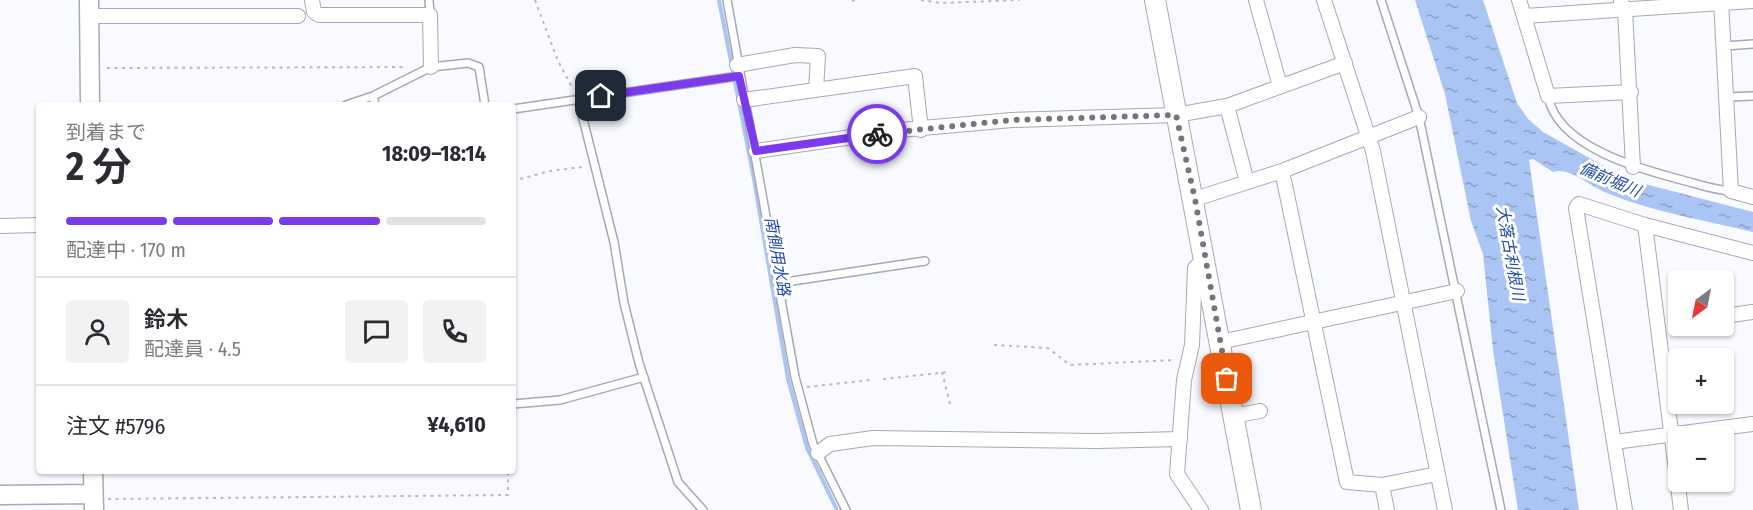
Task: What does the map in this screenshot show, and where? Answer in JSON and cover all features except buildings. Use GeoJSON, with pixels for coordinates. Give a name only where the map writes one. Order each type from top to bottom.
{"type":"FeatureCollection","features":[{"type":"Feature","properties":{"kind":"main road"},"geometry":{"type":"LineString","coordinates":[[1155,0],[1176,115],[1195,199],[1251,510]]}},
{"type":"Feature","properties":{"kind":"street"},"geometry":{"type":"LineString","coordinates":[[312,0],[314,12],[319,15],[430,15],[428,69]]}},
{"type":"Feature","properties":{"kind":"street"},"geometry":{"type":"LineString","coordinates":[[1256,0],[1280,86]]}},
{"type":"Feature","properties":{"kind":"street"},"geometry":{"type":"LineString","coordinates":[[1324,0],[1370,138],[1445,510]]}},
{"type":"Feature","properties":{"kind":"street"},"geometry":{"type":"LineString","coordinates":[[1519,0],[1548,96],[1631,92]]}},
{"type":"Feature","properties":{"kind":"street"},"geometry":{"type":"LineString","coordinates":[[1525,16],[1623,4],[1753,1]]}},
{"type":"Feature","properties":{"kind":"street"},"geometry":{"type":"LineString","coordinates":[[1721,2],[1731,191],[1753,197]]}},
{"type":"Feature","properties":{"kind":"street"},"geometry":{"type":"LineString","coordinates":[[1623,4],[1631,92],[1633,167]]}},
{"type":"Feature","properties":{"kind":"street"},"geometry":{"type":"LineString","coordinates":[[90,102],[89,8],[298,16]]}},
{"type":"Feature","properties":{"kind":"street"},"geometry":{"type":"LineString","coordinates":[[738,70],[795,55],[818,56],[816,90]]}},
{"type":"Feature","properties":{"kind":"street"},"geometry":{"type":"LineString","coordinates":[[756,151],[1012,120],[1176,115],[1227,106],[1345,63]]}},
{"type":"Feature","properties":{"kind":"street"},"geometry":{"type":"LineString","coordinates":[[744,100],[915,76],[921,130]]}},
{"type":"Feature","properties":{"kind":"street"},"geometry":{"type":"LineString","coordinates":[[1227,106],[1247,182]]}},
{"type":"Feature","properties":{"kind":"street"},"geometry":{"type":"LineString","coordinates":[[1195,199],[1282,171],[1419,117]]}},
{"type":"Feature","properties":{"kind":"street"},"geometry":{"type":"LineString","coordinates":[[1282,171],[1347,482],[1382,485],[1437,474]]}},
{"type":"Feature","properties":{"kind":"street"},"geometry":{"type":"LineString","coordinates":[[1625,510],[1576,208],[1579,204],[1645,225],[1753,253]]}},
{"type":"Feature","properties":{"kind":"street"},"geometry":{"type":"LineString","coordinates":[[0,226],[36,225]]}},
{"type":"Feature","properties":{"kind":"street"},"geometry":{"type":"LineString","coordinates":[[1645,225],[1670,426]]}},
{"type":"Feature","properties":{"kind":"street"},"geometry":{"type":"LineString","coordinates":[[1201,510],[1177,474],[1195,307],[1195,268],[1205,258]]}},
{"type":"Feature","properties":{"kind":"street"},"geometry":{"type":"LineString","coordinates":[[1220,342],[1457,291]]}},
{"type":"Feature","properties":{"kind":"street"},"geometry":{"type":"LineString","coordinates":[[1734,315],[1753,312]]}},
{"type":"Feature","properties":{"kind":"street"},"geometry":{"type":"LineString","coordinates":[[1233,416],[1260,411]]}},
{"type":"Feature","properties":{"kind":"street"},"geometry":{"type":"LineString","coordinates":[[1734,427],[1753,424]]}},
{"type":"Feature","properties":{"kind":"street"},"geometry":{"type":"LineString","coordinates":[[1614,442],[1668,435]]}},
{"type":"Feature","properties":{"kind":"street"},"geometry":{"type":"LineString","coordinates":[[818,453],[830,444],[873,438],[1097,441],[1180,439]]}},
{"type":"Feature","properties":{"kind":"street"},"geometry":{"type":"LineString","coordinates":[[0,495],[94,501],[93,474]]}},
{"type":"Feature","properties":{"kind":"street"},"geometry":{"type":"LineString","coordinates":[[1382,485],[1388,510]]}},
{"type":"Feature","properties":{"kind":"street"},"geometry":{"type":"LineString","coordinates":[[1679,492],[1681,510]]}},
{"type":"Feature","properties":{"kind":"lane"},"geometry":{"type":"LineString","coordinates":[[429,0],[430,15]]}},
{"type":"Feature","properties":{"kind":"lane"},"geometry":{"type":"LineString","coordinates":[[727,0],[798,388],[818,453],[846,510]]}},
{"type":"Feature","properties":{"kind":"lane"},"geometry":{"type":"LineString","coordinates":[[1381,0],[1419,117],[1501,510]]}},
{"type":"Feature","properties":{"kind":"lane"},"geometry":{"type":"LineString","coordinates":[[1724,46],[1753,44]]}},
{"type":"Feature","properties":{"kind":"lane"},"geometry":{"type":"LineString","coordinates":[[355,102],[373,96],[428,69],[468,63],[479,67],[485,102]]}},
{"type":"Feature","properties":{"kind":"lane"},"geometry":{"type":"LineString","coordinates":[[516,109],[738,70]]}},
{"type":"Feature","properties":{"kind":"lane"},"geometry":{"type":"LineString","coordinates":[[373,96],[374,102]]}},
{"type":"Feature","properties":{"kind":"lane"},"geometry":{"type":"LineString","coordinates":[[1548,96],[1550,106],[1565,126],[1600,152],[1633,167],[1731,191]]}},
{"type":"Feature","properties":{"kind":"lane"},"geometry":{"type":"LineString","coordinates":[[1726,97],[1753,96]]}},
{"type":"Feature","properties":{"kind":"lane"},"geometry":{"type":"LineString","coordinates":[[578,99],[614,242],[624,303],[644,377],[678,482],[703,510]]}},
{"type":"Feature","properties":{"kind":"lane"},"geometry":{"type":"LineString","coordinates":[[779,283],[925,261]]}},
{"type":"Feature","properties":{"kind":"lane"},"geometry":{"type":"LineString","coordinates":[[516,404],[560,400],[644,377]]}},
{"type":"Feature","properties":{"kind":"path"},"geometry":{"type":"LineString","coordinates":[[534,0],[558,61],[578,99]]}},
{"type":"Feature","properties":{"kind":"path"},"geometry":{"type":"LineString","coordinates":[[921,0],[940,3],[1020,0]]}},
{"type":"Feature","properties":{"kind":"path"},"geometry":{"type":"LineString","coordinates":[[107,69],[416,67],[428,69]]}},
{"type":"Feature","properties":{"kind":"path"},"geometry":{"type":"LineString","coordinates":[[516,180],[549,171],[594,166]]}},
{"type":"Feature","properties":{"kind":"path"},"geometry":{"type":"LineString","coordinates":[[994,345],[1048,348],[1070,365],[1097,366],[1162,359],[1188,361]]}},
{"type":"Feature","properties":{"kind":"path"},"geometry":{"type":"LineString","coordinates":[[942,372],[950,404]]}},
{"type":"Feature","properties":{"kind":"path"},"geometry":{"type":"LineString","coordinates":[[883,379],[949,372]]}},
{"type":"Feature","properties":{"kind":"path"},"geometry":{"type":"LineString","coordinates":[[798,388],[870,380]]}},
{"type":"Feature","properties":{"kind":"path"},"geometry":{"type":"LineString","coordinates":[[94,501],[508,495],[508,474]]}},
{"type":"Feature","properties":{"kind":"water"},"geometry":{"type":"Polygon","coordinates":[[[1415,0],[1483,0],[1517,103],[1528,119],[1543,132],[1620,175],[1645,184],[1753,212],[1753,232],[1624,200],[1573,174],[1553,172],[1533,159],[1529,160],[1579,510],[1518,510],[1493,350],[1483,254],[1471,221],[1445,94],[1415,0]]]}},
{"type":"Feature","properties":{"kind":"waterway","name":"南側用水路"},"geometry":{"type":"LineString","coordinates":[[719,0],[754,179],[788,379],[807,448],[837,510]]}},
{"type":"Feature","properties":{"kind":"way so far"},"geometry":{"type":"LineString","coordinates":[[877,134],[1012,120],[1176,115],[1195,199],[1227,379]]}},
{"type":"Feature","properties":{"kind":"route"},"geometry":{"type":"LineString","coordinates":[[601,96],[739,76],[756,151],[877,134]]}},
{"type":"Feature","properties":{"kind":"water label","name":"備前堀川"},"geometry":{"type":"Point","coordinates":[1610,179]}},
{"type":"Feature","properties":{"kind":"water label","name":"大落古利根川"},"geometry":{"type":"Point","coordinates":[1511,253]}}]}
